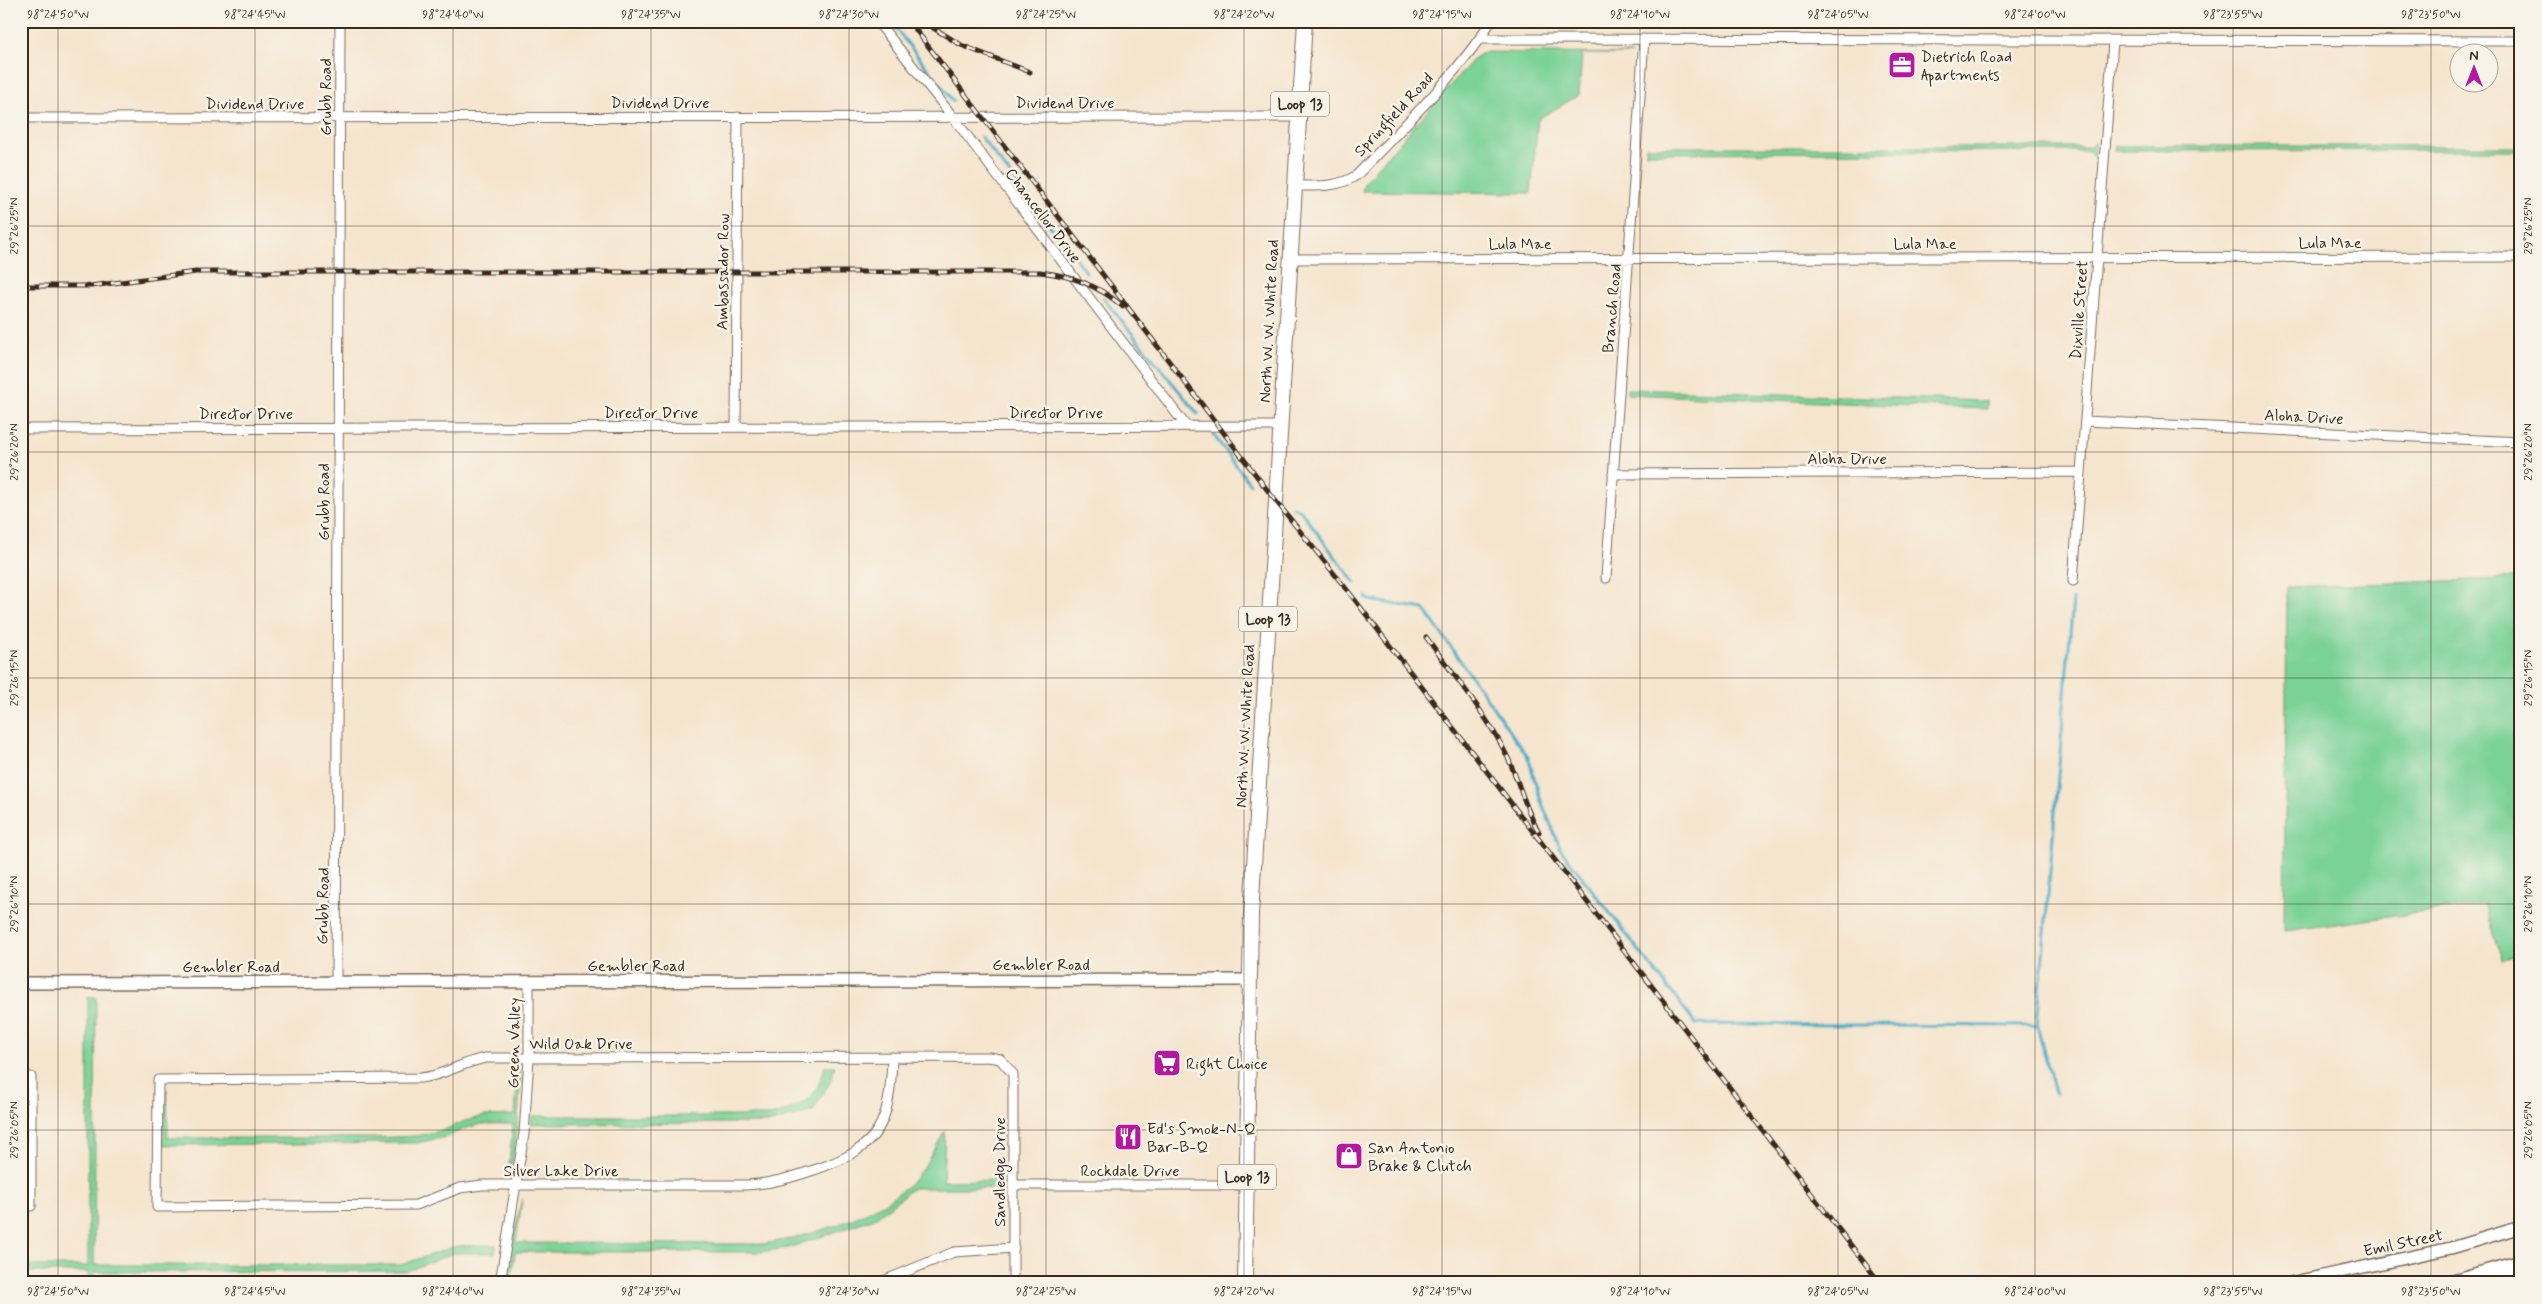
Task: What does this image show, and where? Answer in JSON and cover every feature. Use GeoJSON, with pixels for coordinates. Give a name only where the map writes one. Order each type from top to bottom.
{"type":"FeatureCollection","features":[{"type":"Feature","properties":{"kind":"highway"},"geometry":{"type":"LineString","coordinates":[[2450,1283],[2521,1263]]}},
{"type":"Feature","properties":{"kind":"main road","name":"North W. W. White Road"},"geometry":{"type":"LineString","coordinates":[[1245,1283],[1250,980],[1256,826],[1304,21]]}},
{"type":"Feature","properties":{"kind":"main road","name":"Gembler Road"},"geometry":{"type":"LineString","coordinates":[[21,983],[1250,980]]}},
{"type":"Feature","properties":{"kind":"main road","name":"Emil Street"},"geometry":{"type":"LineString","coordinates":[[2290,1283],[2451,1248],[2521,1227]]}},
{"type":"Feature","properties":{"kind":"street","name":"Grubb Road"},"geometry":{"type":"LineString","coordinates":[[336,982],[340,21]]}},
{"type":"Feature","properties":{"kind":"street","name":"Chancellor Drive"},"geometry":{"type":"LineString","coordinates":[[877,21],[953,117],[1186,426]]}},
{"type":"Feature","properties":{"kind":"street","name":"Springfield Road"},"geometry":{"type":"LineString","coordinates":[[1294,186],[1332,185],[1349,180],[1357,175],[1480,39],[1491,21]]}},
{"type":"Feature","properties":{"kind":"street"},"geometry":{"type":"LineString","coordinates":[[1480,39],[2521,41]]}},
{"type":"Feature","properties":{"kind":"street","name":"Branch Road"},"geometry":{"type":"LineString","coordinates":[[1606,578],[1644,39]]}},
{"type":"Feature","properties":{"kind":"street","name":"Dixville Street"},"geometry":{"type":"LineString","coordinates":[[2073,581],[2113,41]]}},
{"type":"Feature","properties":{"kind":"street","name":"Ambassador Row"},"geometry":{"type":"LineString","coordinates":[[736,427],[738,117]]}},
{"type":"Feature","properties":{"kind":"street","name":"Dividend Drive"},"geometry":{"type":"LineString","coordinates":[[21,118],[1299,117]]}},
{"type":"Feature","properties":{"kind":"street","name":"Lula Mae"},"geometry":{"type":"LineString","coordinates":[[1289,259],[2521,258]]}},
{"type":"Feature","properties":{"kind":"street","name":"Aloha Drive"},"geometry":{"type":"LineString","coordinates":[[2085,421],[2521,442]]}},
{"type":"Feature","properties":{"kind":"street","name":"Director Drive"},"geometry":{"type":"LineString","coordinates":[[21,428],[1280,426]]}},
{"type":"Feature","properties":{"kind":"street","name":"Aloha Drive"},"geometry":{"type":"LineString","coordinates":[[1613,474],[2081,472]]}},
{"type":"Feature","properties":{"kind":"street","name":"Green Valley"},"geometry":{"type":"LineString","coordinates":[[500,1283],[524,1134],[529,1058],[529,982]]}},
{"type":"Feature","properties":{"kind":"street","name":"Wild Oak Drive"},"geometry":{"type":"LineString","coordinates":[[157,1207],[158,1080],[420,1078],[441,1075],[476,1060],[529,1058],[989,1057],[1000,1059],[1006,1064]]}},
{"type":"Feature","properties":{"kind":"street","name":"Silver Lake Drive"},"geometry":{"type":"LineString","coordinates":[[157,1207],[416,1205],[470,1186],[765,1184],[792,1178],[841,1161],[864,1147],[872,1138],[883,1119],[890,1099],[892,1058]]}},
{"type":"Feature","properties":{"kind":"street","name":"Sandledge Drive"},"geometry":{"type":"LineString","coordinates":[[1006,1064],[1013,1074],[1013,1283]]}},
{"type":"Feature","properties":{"kind":"street"},"geometry":{"type":"LineString","coordinates":[[21,1077],[31,1077],[26,1206]]}},
{"type":"Feature","properties":{"kind":"street","name":"Rockdale Drive"},"geometry":{"type":"LineString","coordinates":[[1014,1185],[1247,1185]]}},
{"type":"Feature","properties":{"kind":"street"},"geometry":{"type":"LineString","coordinates":[[878,1283],[954,1252],[1014,1248]]}},
{"type":"Feature","properties":{"kind":"green space"},"geometry":{"type":"Polygon","coordinates":[[[1483,52],[1632,54],[1582,54],[1579,95],[1538,119],[1531,193],[1362,191],[1365,181],[1473,60],[1483,52]]]}},
{"type":"Feature","properties":{"kind":"green space"},"geometry":{"type":"Polygon","coordinates":[[[2095,142],[2094,157],[2089,151],[1646,153],[1646,147],[2092,147],[2095,142]]]}},
{"type":"Feature","properties":{"kind":"green space"},"geometry":{"type":"Polygon","coordinates":[[[2115,146],[2521,146],[2521,150],[2114,151],[2115,146]]]}},
{"type":"Feature","properties":{"kind":"green space"},"geometry":{"type":"Polygon","coordinates":[[[1627,389],[1987,401],[1987,409],[1627,394],[1627,389]]]}},
{"type":"Feature","properties":{"kind":"green space"},"geometry":{"type":"Polygon","coordinates":[[[2521,578],[2521,953],[2502,960],[2485,904],[2284,931],[2287,587],[2521,578]]]}},
{"type":"Feature","properties":{"kind":"green space"},"geometry":{"type":"Polygon","coordinates":[[[88,997],[96,997],[94,1265],[401,1265],[456,1246],[496,1245],[495,1253],[454,1253],[407,1271],[95,1272],[94,1283],[88,1283],[88,1272],[21,1272],[21,1266],[88,1266],[88,997]]]}},
{"type":"Feature","properties":{"kind":"green space"},"geometry":{"type":"Polygon","coordinates":[[[825,1066],[835,1066],[830,1082],[813,1111],[771,1123],[531,1124],[532,1116],[770,1116],[792,1109],[806,1101],[817,1088],[825,1066]]]}},
{"type":"Feature","properties":{"kind":"green space"},"geometry":{"type":"Polygon","coordinates":[[[518,1068],[521,1078],[517,1128],[514,1157],[508,1173],[513,1124],[482,1124],[466,1128],[446,1137],[416,1143],[163,1145],[163,1098],[167,1089],[168,1138],[375,1138],[416,1136],[444,1130],[465,1121],[484,1116],[515,1115],[518,1068]]]}},
{"type":"Feature","properties":{"kind":"green space"},"geometry":{"type":"Polygon","coordinates":[[[945,1131],[943,1181],[1004,1180],[1004,1188],[913,1188],[875,1218],[788,1248],[760,1252],[515,1252],[511,1283],[505,1283],[522,1199],[516,1243],[763,1244],[803,1236],[846,1222],[885,1202],[916,1177],[928,1161],[945,1131]]]}},
{"type":"Feature","properties":{"kind":"waterway"},"geometry":{"type":"LineString","coordinates":[[890,21],[953,101]]}},
{"type":"Feature","properties":{"kind":"waterway"},"geometry":{"type":"LineString","coordinates":[[981,137],[1086,272]]}},
{"type":"Feature","properties":{"kind":"waterway"},"geometry":{"type":"LineString","coordinates":[[1103,298],[1198,414]]}},
{"type":"Feature","properties":{"kind":"waterway"},"geometry":{"type":"LineString","coordinates":[[1213,434],[1250,484]]}},
{"type":"Feature","properties":{"kind":"waterway"},"geometry":{"type":"LineString","coordinates":[[1293,507],[1300,510],[1355,583]]}},
{"type":"Feature","properties":{"kind":"waterway"},"geometry":{"type":"LineString","coordinates":[[1366,597],[1369,600],[1424,609],[1528,757],[1541,801],[1561,850],[1696,1024],[2037,1026]]}},
{"type":"Feature","properties":{"kind":"waterway"},"geometry":{"type":"LineString","coordinates":[[2055,1093],[2037,1026],[2073,599]]}},
{"type":"Feature","properties":{"kind":"railway"},"geometry":{"type":"LineString","coordinates":[[909,21],[1275,500],[1348,591],[1880,1283]]}},
{"type":"Feature","properties":{"kind":"railway"},"geometry":{"type":"LineString","coordinates":[[922,21],[961,45],[1030,72]]}},
{"type":"Feature","properties":{"kind":"railway"},"geometry":{"type":"LineString","coordinates":[[21,286],[91,286],[196,272],[1040,272],[1074,279],[1094,287],[1122,306]]}},
{"type":"Feature","properties":{"kind":"railway"},"geometry":{"type":"LineString","coordinates":[[1426,637],[1470,696],[1500,742],[1539,832]]}},
{"type":"Feature","properties":{"kind":"place","name":"Dietrich Road Apartments"},"geometry":{"type":"Point","coordinates":[1902,65]}},
{"type":"Feature","properties":{"kind":"place","name":"Right Choice"},"geometry":{"type":"Point","coordinates":[1167,1063]}},
{"type":"Feature","properties":{"kind":"place","name":"Ed's Smok-N-Q Bar-B-Q"},"geometry":{"type":"Point","coordinates":[1128,1137]}},
{"type":"Feature","properties":{"kind":"place","name":"San Antonio Brake & Clutch"},"geometry":{"type":"Point","coordinates":[1349,1156]}}]}
